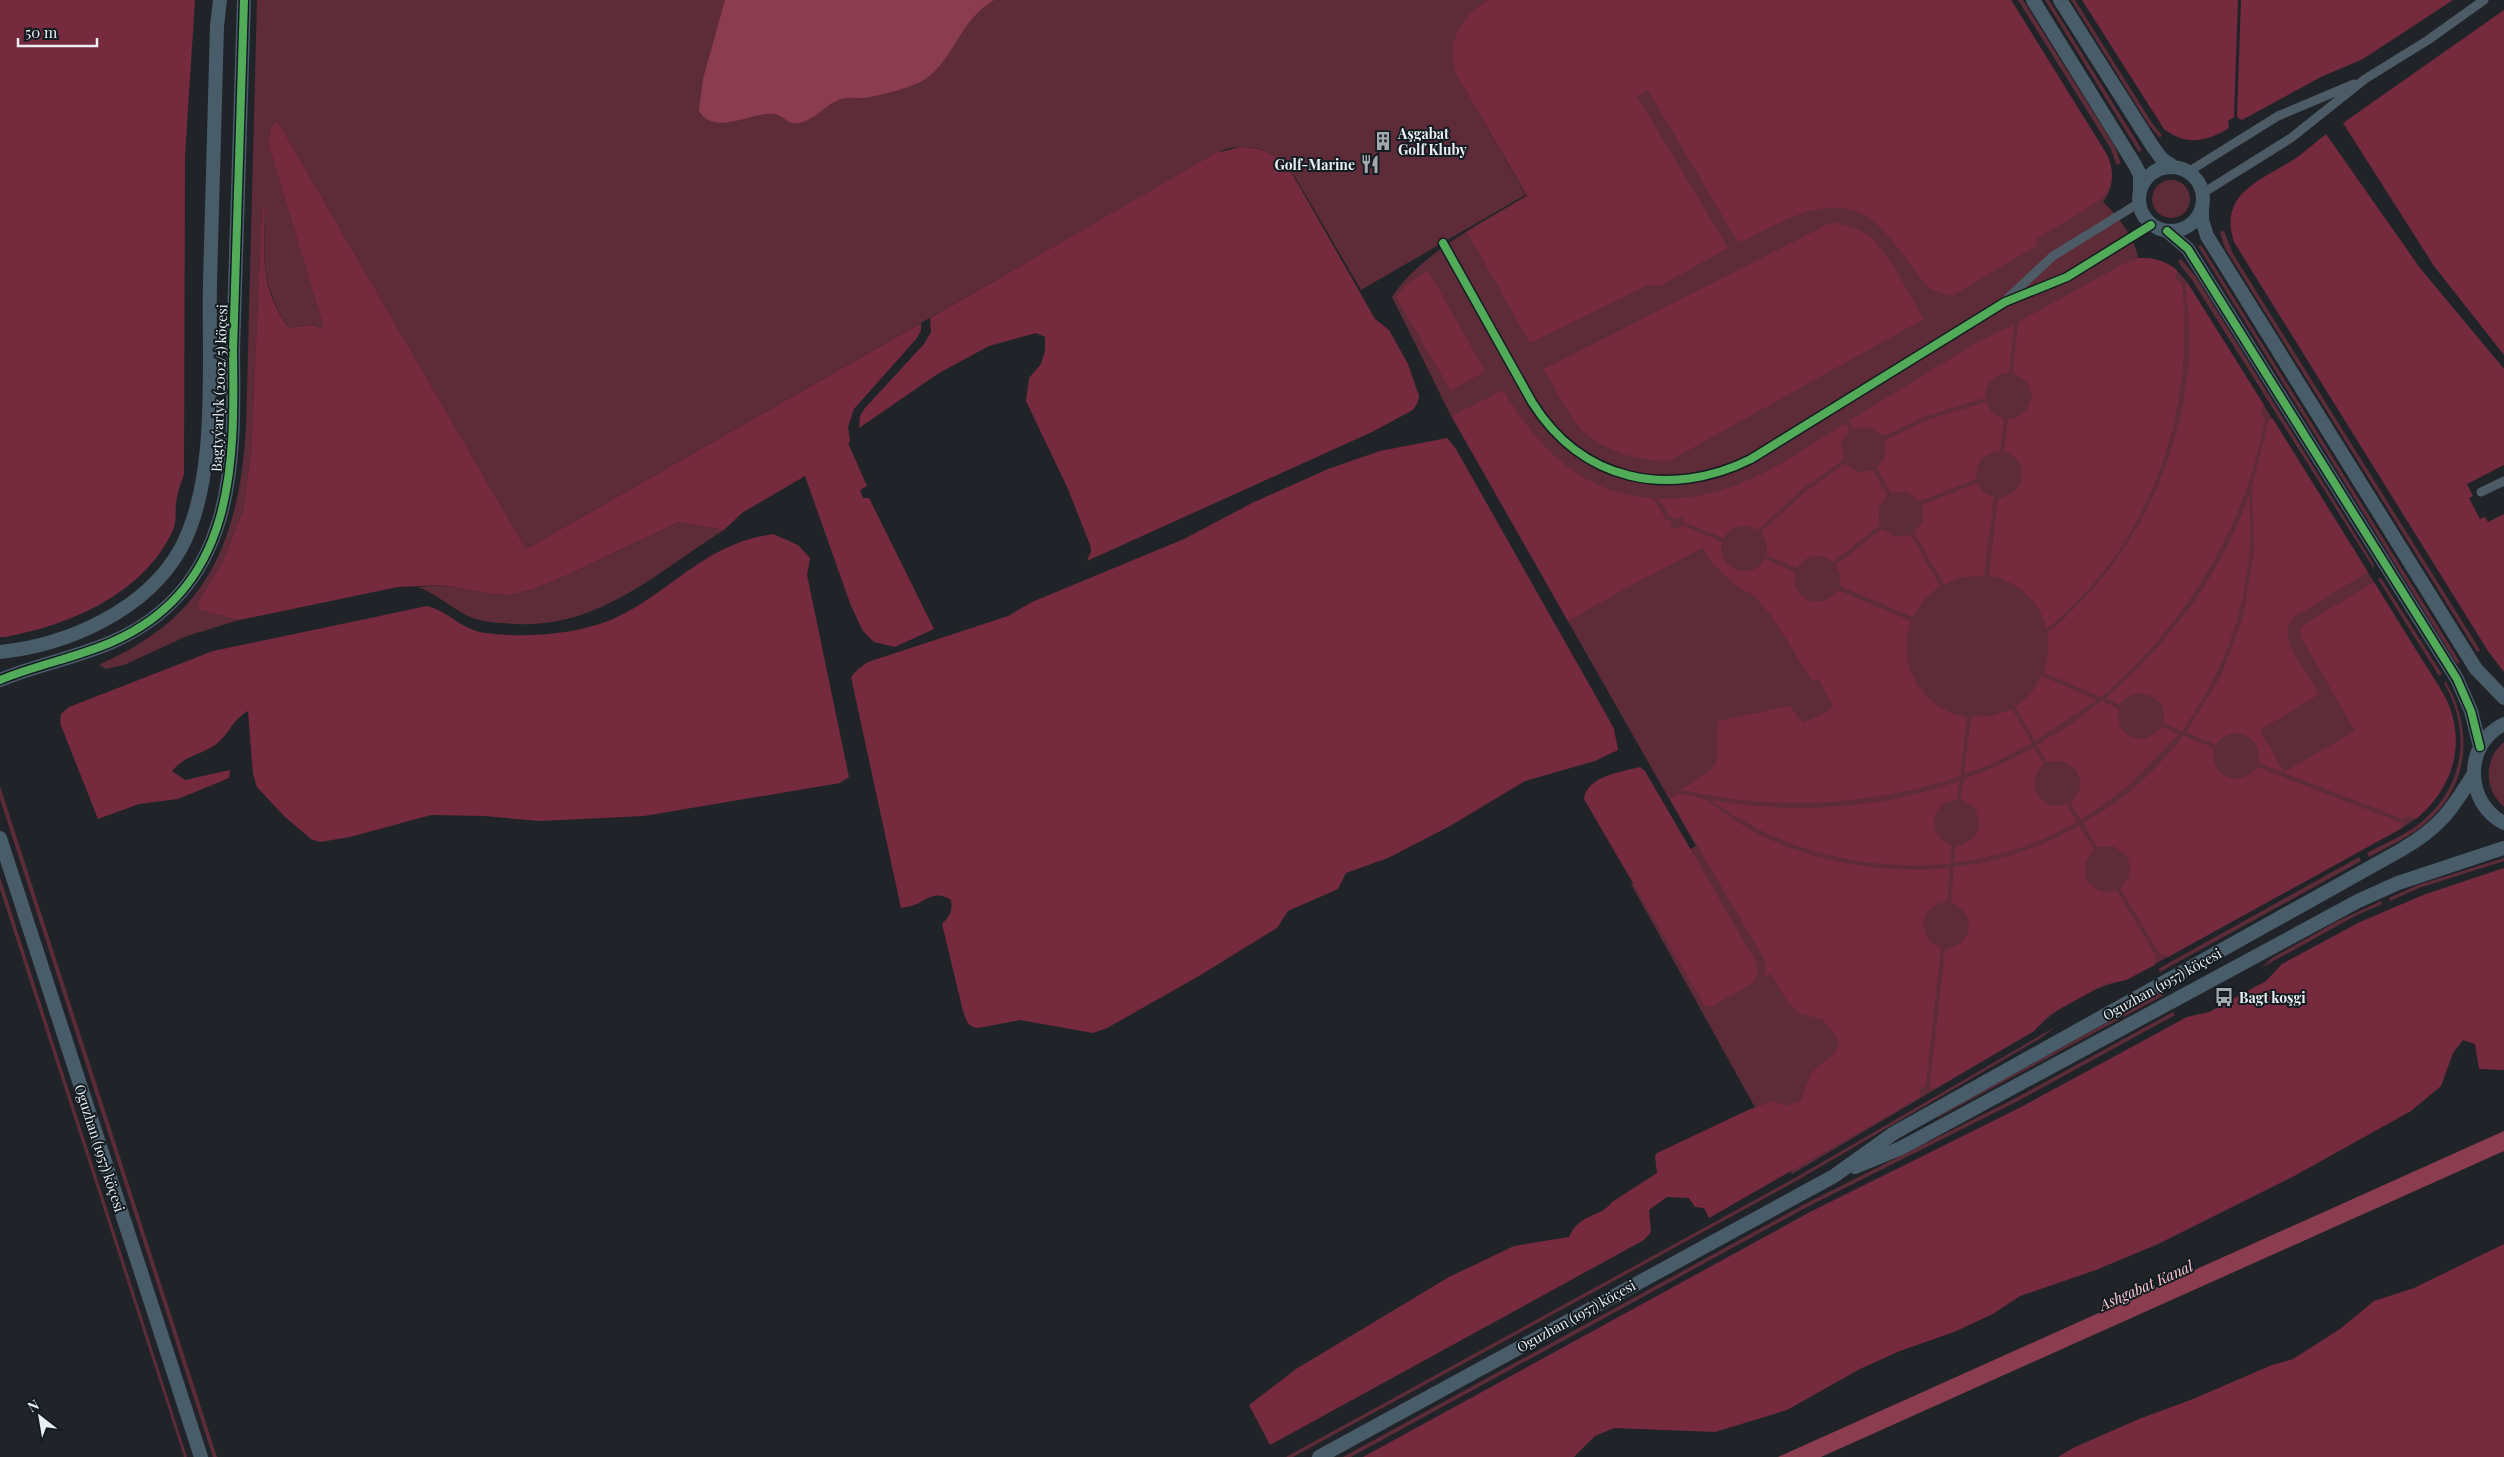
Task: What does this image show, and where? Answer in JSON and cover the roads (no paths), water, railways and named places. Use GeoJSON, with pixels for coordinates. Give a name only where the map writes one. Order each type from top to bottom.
{"type":"FeatureCollection","features":[{"type":"Feature","properties":{"kind":"street","name":"Bagtyýarlyk (2002/5) köçesi"},"geometry":{"type":"LineString","coordinates":[[0,652],[66,636],[124,608],[148,590],[164,573],[180,550],[192,524],[203,475],[208,420],[217,26],[220,0]]}},
{"type":"Feature","properties":{"kind":"street","name":"Bagtyýarlyk (2002/5) köçesi"},"geometry":{"type":"LineString","coordinates":[[0,680],[113,642],[148,621],[172,601],[191,577],[209,549],[219,524],[230,476],[234,417],[233,351],[244,0]]}},
{"type":"Feature","properties":{"kind":"street"},"geometry":{"type":"LineString","coordinates":[[2033,0],[2136,165],[2140,176],[2140,196],[2144,217],[2151,225],[2167,232],[2188,249],[2457,679],[2471,711],[2480,747]]}},
{"type":"Feature","properties":{"kind":"street"},"geometry":{"type":"LineString","coordinates":[[2060,0],[2153,148],[2162,158],[2174,167],[2188,172],[2198,182],[2203,193],[2202,220],[2207,236],[2476,669],[2504,698]]}},
{"type":"Feature","properties":{"kind":"street"},"geometry":{"type":"LineString","coordinates":[[2203,193],[2291,138],[2365,79],[2428,40],[2484,0]]}},
{"type":"Feature","properties":{"kind":"street"},"geometry":{"type":"LineString","coordinates":[[2188,172],[2278,116],[2365,79]]}},
{"type":"Feature","properties":{"kind":"street"},"geometry":{"type":"LineString","coordinates":[[2005,302],[2053,256],[2140,196],[2143,182],[2154,172],[2174,167]]}},
{"type":"Feature","properties":{"kind":"street"},"geometry":{"type":"LineString","coordinates":[[2167,232],[2188,226],[2202,210]]}},
{"type":"Feature","properties":{"kind":"street"},"geometry":{"type":"LineString","coordinates":[[1443,243],[1513,370],[1552,429],[1569,446],[1613,471],[1651,480],[1680,481],[1724,471],[1744,462],[2005,302],[2067,277],[2151,225]]}},
{"type":"Feature","properties":{"kind":"street"},"geometry":{"type":"LineString","coordinates":[[2481,492],[2504,481]]}},
{"type":"Feature","properties":{"kind":"street","name":"Oguzhan (1957) köçesi"},"geometry":{"type":"LineString","coordinates":[[1834,1176],[1894,1133],[2416,842],[2445,817],[2473,775],[2480,747],[2492,732],[2504,724]]}},
{"type":"Feature","properties":{"kind":"street"},"geometry":{"type":"LineString","coordinates":[[2473,775],[2481,802],[2494,817],[2504,823]]}},
{"type":"Feature","properties":{"kind":"street","name":"Oguzhan (1957) köçesi"},"geometry":{"type":"LineString","coordinates":[[0,838],[201,1457]]}},
{"type":"Feature","properties":{"kind":"street","name":"Oguzhan (1957) köçesi"},"geometry":{"type":"LineString","coordinates":[[1320,1457],[1834,1176],[1901,1148],[2358,901],[2398,883],[2504,848]]}},
{"type":"Feature","properties":{"kind":"place","name":"Aşgabat Golf Kluby"},"geometry":{"type":"Point","coordinates":[1383,141]}},
{"type":"Feature","properties":{"kind":"place","name":"Golf-Marine"},"geometry":{"type":"Point","coordinates":[1370,164]}},
{"type":"Feature","properties":{"kind":"place","name":"Bagt koşgi"},"geometry":{"type":"Point","coordinates":[2224,997]}},
{"type":"Feature","properties":{"kind":"water label","name":"Ashgabat Kanal"},"geometry":{"type":"Point","coordinates":[2146,1285]}}]}
